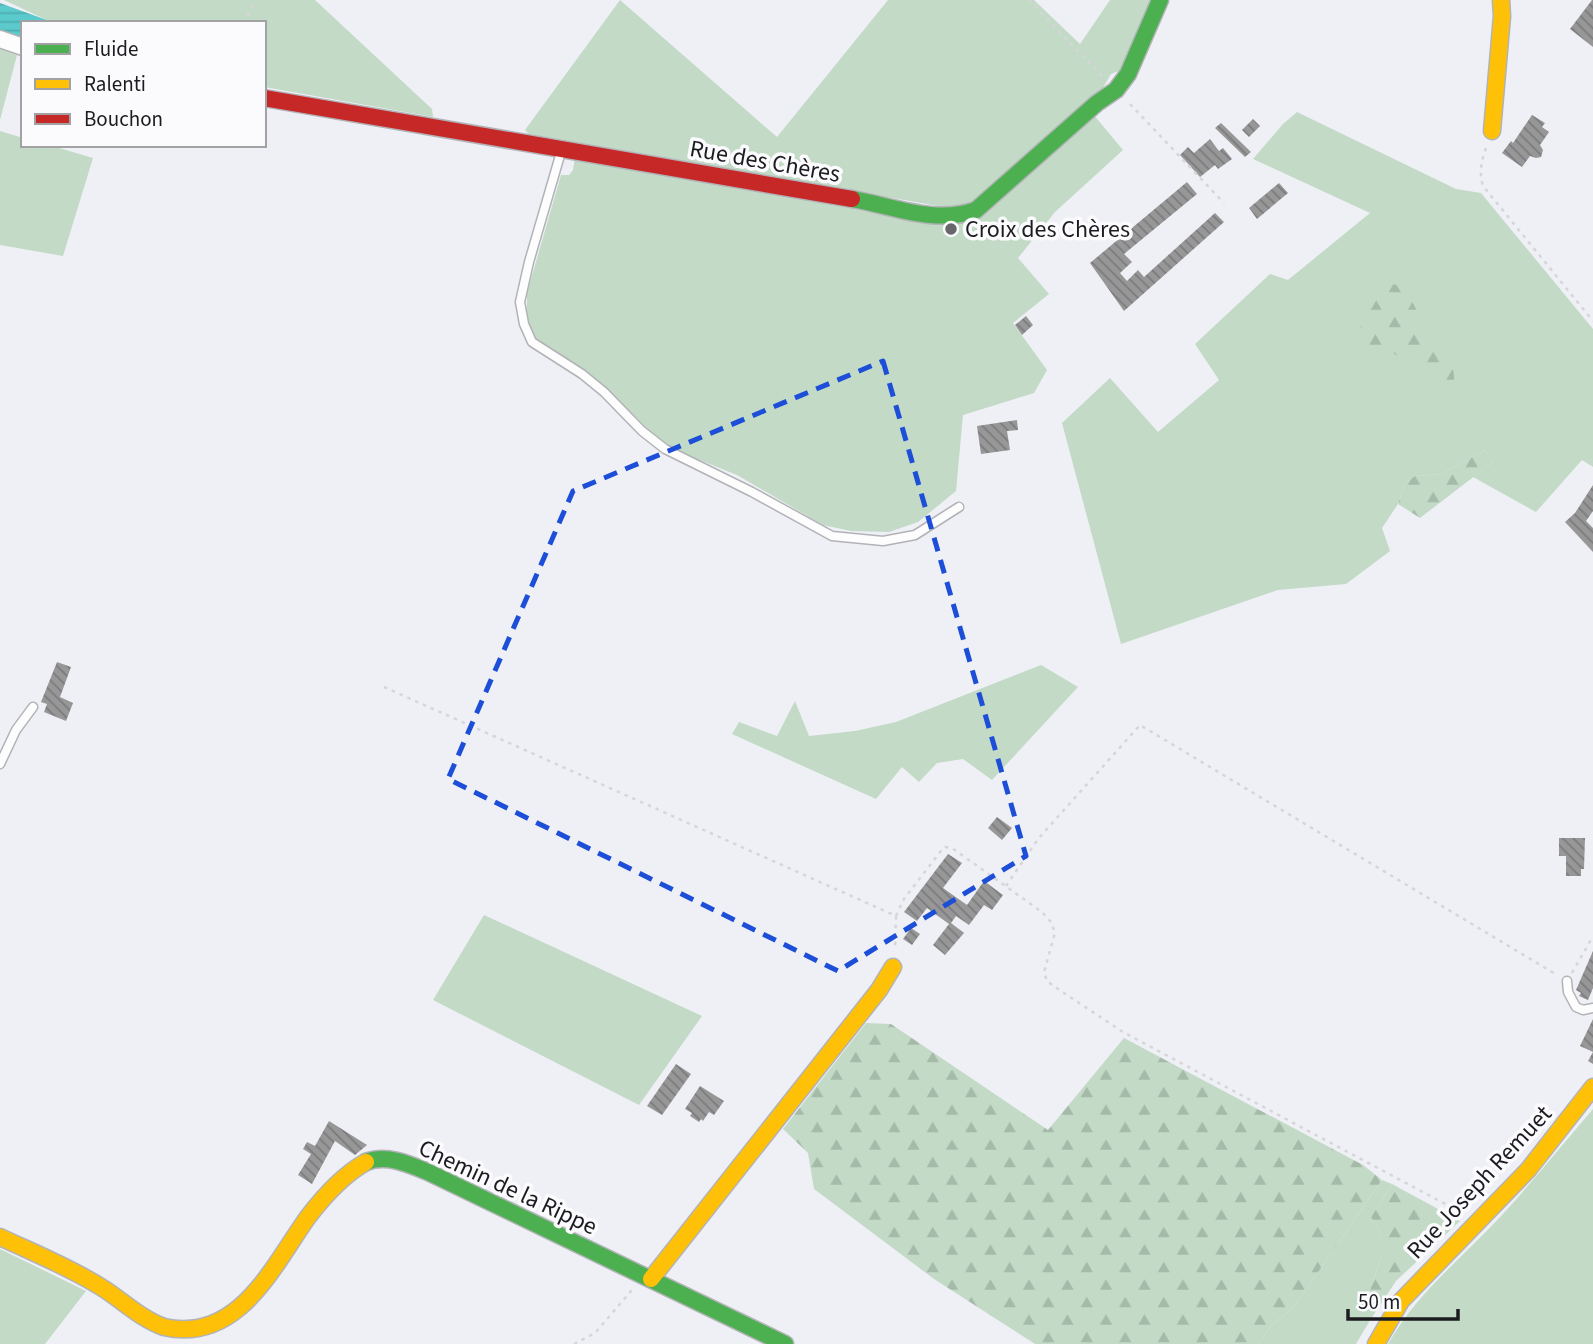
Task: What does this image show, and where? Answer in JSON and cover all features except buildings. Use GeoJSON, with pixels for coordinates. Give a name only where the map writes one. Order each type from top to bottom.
{"type":"FeatureCollection","features":[{"type":"Feature","properties":{"kind":"street","name":"Rue des Chères"},"geometry":{"type":"LineString","coordinates":[[266,99],[945,217],[963,216],[976,210],[1097,103],[1116,90],[1128,74],[1160,0]]}},
{"type":"Feature","properties":{"kind":"street"},"geometry":{"type":"LineString","coordinates":[[1492,131],[1501,0]]}},
{"type":"Feature","properties":{"kind":"street"},"geometry":{"type":"LineString","coordinates":[[0,39],[21,46]]}},
{"type":"Feature","properties":{"kind":"street"},"geometry":{"type":"LineString","coordinates":[[647,1277],[879,990],[894,967]]}},
{"type":"Feature","properties":{"kind":"street","name":"Rue Joseph Remuet"},"geometry":{"type":"LineString","coordinates":[[1376,1344],[1401,1301],[1528,1170],[1593,1087]]}},
{"type":"Feature","properties":{"kind":"street","name":"Chemin de la Rippe"},"geometry":{"type":"LineString","coordinates":[[0,1237],[100,1286],[159,1327],[187,1332],[207,1330],[228,1322],[258,1295],[309,1217],[339,1182],[359,1166],[377,1159],[403,1163],[428,1172],[785,1344]]}},
{"type":"Feature","properties":{"kind":"lane"},"geometry":{"type":"LineString","coordinates":[[562,149],[520,302],[524,324],[532,342],[582,374],[664,449],[752,492],[832,536],[883,541],[915,535],[959,507]]}},
{"type":"Feature","properties":{"kind":"lane"},"geometry":{"type":"LineString","coordinates":[[0,764],[16,730],[33,707]]}},
{"type":"Feature","properties":{"kind":"lane"},"geometry":{"type":"LineString","coordinates":[[1567,981],[1568,992],[1576,1007],[1583,1010],[1593,1007]]}},
{"type":"Feature","properties":{"kind":"path"},"geometry":{"type":"LineString","coordinates":[[244,21],[257,0]]}},
{"type":"Feature","properties":{"kind":"path"},"geometry":{"type":"LineString","coordinates":[[1029,0],[1224,203]]}},
{"type":"Feature","properties":{"kind":"path"},"geometry":{"type":"LineString","coordinates":[[1492,131],[1480,163],[1483,186],[1593,321]]}},
{"type":"Feature","properties":{"kind":"path"},"geometry":{"type":"LineString","coordinates":[[384,687],[896,916]]}},
{"type":"Feature","properties":{"kind":"path"},"geometry":{"type":"LineString","coordinates":[[1006,886],[1038,839],[1140,725],[1567,981],[1593,936]]}},
{"type":"Feature","properties":{"kind":"path"},"geometry":{"type":"LineString","coordinates":[[894,967],[896,916],[904,899],[945,847],[952,848],[1042,912],[1051,922],[1055,933],[1044,972],[1047,981],[1058,989],[1124,1032],[1314,1132],[1478,1224]]}},
{"type":"Feature","properties":{"kind":"path"},"geometry":{"type":"LineString","coordinates":[[574,1344],[596,1333],[647,1277]]}},
{"type":"Feature","properties":{"kind":"highlighted area"},"geometry":{"type":"Polygon","coordinates":[[[883,361],[1026,856],[838,971],[448,779],[573,491],[883,361]]]}},
{"type":"Feature","properties":{"kind":"green space"},"geometry":{"type":"Polygon","coordinates":[[[4,0],[315,0],[432,109],[433,117],[266,87],[266,21],[49,21],[4,0]]]}},
{"type":"Feature","properties":{"kind":"green space"},"geometry":{"type":"Polygon","coordinates":[[[620,0],[777,137],[888,0],[1034,0],[1080,44],[1110,0],[1155,0],[1124,69],[1111,74],[1100,93],[972,206],[938,206],[529,134],[525,130],[620,0]]]}},
{"type":"Feature","properties":{"kind":"green space"},"geometry":{"type":"Polygon","coordinates":[[[0,48],[17,55],[0,120],[0,48]]]}},
{"type":"Feature","properties":{"kind":"green space"},"geometry":{"type":"Polygon","coordinates":[[[1297,112],[1456,189],[1481,193],[1593,329],[1593,467],[1582,460],[1536,512],[1473,477],[1493,462],[1485,450],[1442,474],[1415,476],[1405,483],[1398,504],[1382,528],[1390,551],[1346,584],[1278,590],[1121,644],[1062,423],[1110,378],[1158,432],[1219,380],[1195,344],[1270,274],[1288,280],[1370,213],[1253,159],[1297,112]]]}},
{"type":"Feature","properties":{"kind":"green space"},"geometry":{"type":"Polygon","coordinates":[[[1093,114],[1123,150],[1055,212],[1018,258],[1049,294],[1013,323],[1047,370],[1034,393],[963,415],[956,491],[918,522],[889,532],[851,531],[823,525],[737,475],[677,451],[652,433],[605,387],[547,349],[533,336],[527,316],[527,293],[561,175],[569,175],[573,170],[575,158],[945,225],[1093,114]]]}},
{"type":"Feature","properties":{"kind":"green space"},"geometry":{"type":"Polygon","coordinates":[[[0,131],[21,137],[21,147],[56,147],[93,158],[63,256],[0,245],[0,131]]]}},
{"type":"Feature","properties":{"kind":"green space"},"geometry":{"type":"Polygon","coordinates":[[[1387,282],[1405,288],[1438,351],[1453,366],[1455,388],[1449,397],[1386,347],[1369,360],[1359,351],[1359,330],[1387,282]]]}},
{"type":"Feature","properties":{"kind":"green space"},"geometry":{"type":"Polygon","coordinates":[[[1485,450],[1493,462],[1420,518],[1398,504],[1405,483],[1415,476],[1442,474],[1485,450]]]}},
{"type":"Feature","properties":{"kind":"green space"},"geometry":{"type":"Polygon","coordinates":[[[1041,665],[1078,687],[992,780],[963,759],[937,763],[919,782],[902,767],[876,799],[732,734],[739,722],[777,736],[795,701],[809,736],[855,731],[896,722],[1041,665]]]}},
{"type":"Feature","properties":{"kind":"green space"},"geometry":{"type":"Polygon","coordinates":[[[484,915],[702,1016],[639,1105],[433,1000],[484,915]]]}},
{"type":"Feature","properties":{"kind":"green space"},"geometry":{"type":"Polygon","coordinates":[[[866,1023],[891,1024],[1048,1130],[1124,1038],[1363,1165],[1382,1180],[1294,1307],[1272,1325],[1258,1344],[1035,1344],[934,1279],[814,1189],[808,1153],[783,1129],[866,1023]]]}},
{"type":"Feature","properties":{"kind":"green space"},"geometry":{"type":"Polygon","coordinates":[[[1593,1109],[1593,1344],[1388,1344],[1412,1308],[1502,1215],[1593,1109]]]}},
{"type":"Feature","properties":{"kind":"green space"},"geometry":{"type":"Polygon","coordinates":[[[1382,1180],[1392,1184],[1371,1217],[1382,1236],[1382,1255],[1369,1293],[1369,1322],[1356,1344],[1258,1344],[1272,1325],[1294,1307],[1382,1180]]]}},
{"type":"Feature","properties":{"kind":"green space"},"geometry":{"type":"Polygon","coordinates":[[[1392,1184],[1460,1221],[1396,1281],[1369,1322],[1369,1293],[1382,1255],[1382,1236],[1371,1217],[1392,1184]]]}},
{"type":"Feature","properties":{"kind":"green space"},"geometry":{"type":"Polygon","coordinates":[[[0,1249],[86,1291],[45,1344],[0,1344],[0,1249]]]}},
{"type":"Feature","properties":{"kind":"water"},"geometry":{"type":"Polygon","coordinates":[[[0,3],[50,21],[21,21],[21,40],[0,32],[0,3]]]}},
{"type":"Feature","properties":{"kind":"traffic: fast"},"geometry":{"type":"LineString","coordinates":[[852,199],[930,215],[945,216],[976,210],[1097,103],[1116,90],[1128,74],[1160,0]]}},
{"type":"Feature","properties":{"kind":"traffic: fast"},"geometry":{"type":"LineString","coordinates":[[366,1162],[390,1160],[428,1172],[785,1344]]}},
{"type":"Feature","properties":{"kind":"traffic: slow"},"geometry":{"type":"LineString","coordinates":[[1492,131],[1501,0]]}},
{"type":"Feature","properties":{"kind":"traffic: slow"},"geometry":{"type":"LineString","coordinates":[[651,1279],[879,990],[893,967]]}},
{"type":"Feature","properties":{"kind":"traffic: slow"},"geometry":{"type":"LineString","coordinates":[[1376,1344],[1401,1301],[1528,1170],[1593,1087]]}},
{"type":"Feature","properties":{"kind":"traffic: slow"},"geometry":{"type":"LineString","coordinates":[[0,1237],[89,1280],[156,1324],[190,1329],[213,1324],[234,1312],[251,1296],[321,1201],[342,1180],[366,1162]]}},
{"type":"Feature","properties":{"kind":"traffic: jam"},"geometry":{"type":"LineString","coordinates":[[266,98],[852,199]]}},
{"type":"Feature","properties":{"kind":"place","name":"Croix des Chères"},"geometry":{"type":"Point","coordinates":[951,229]}}]}
